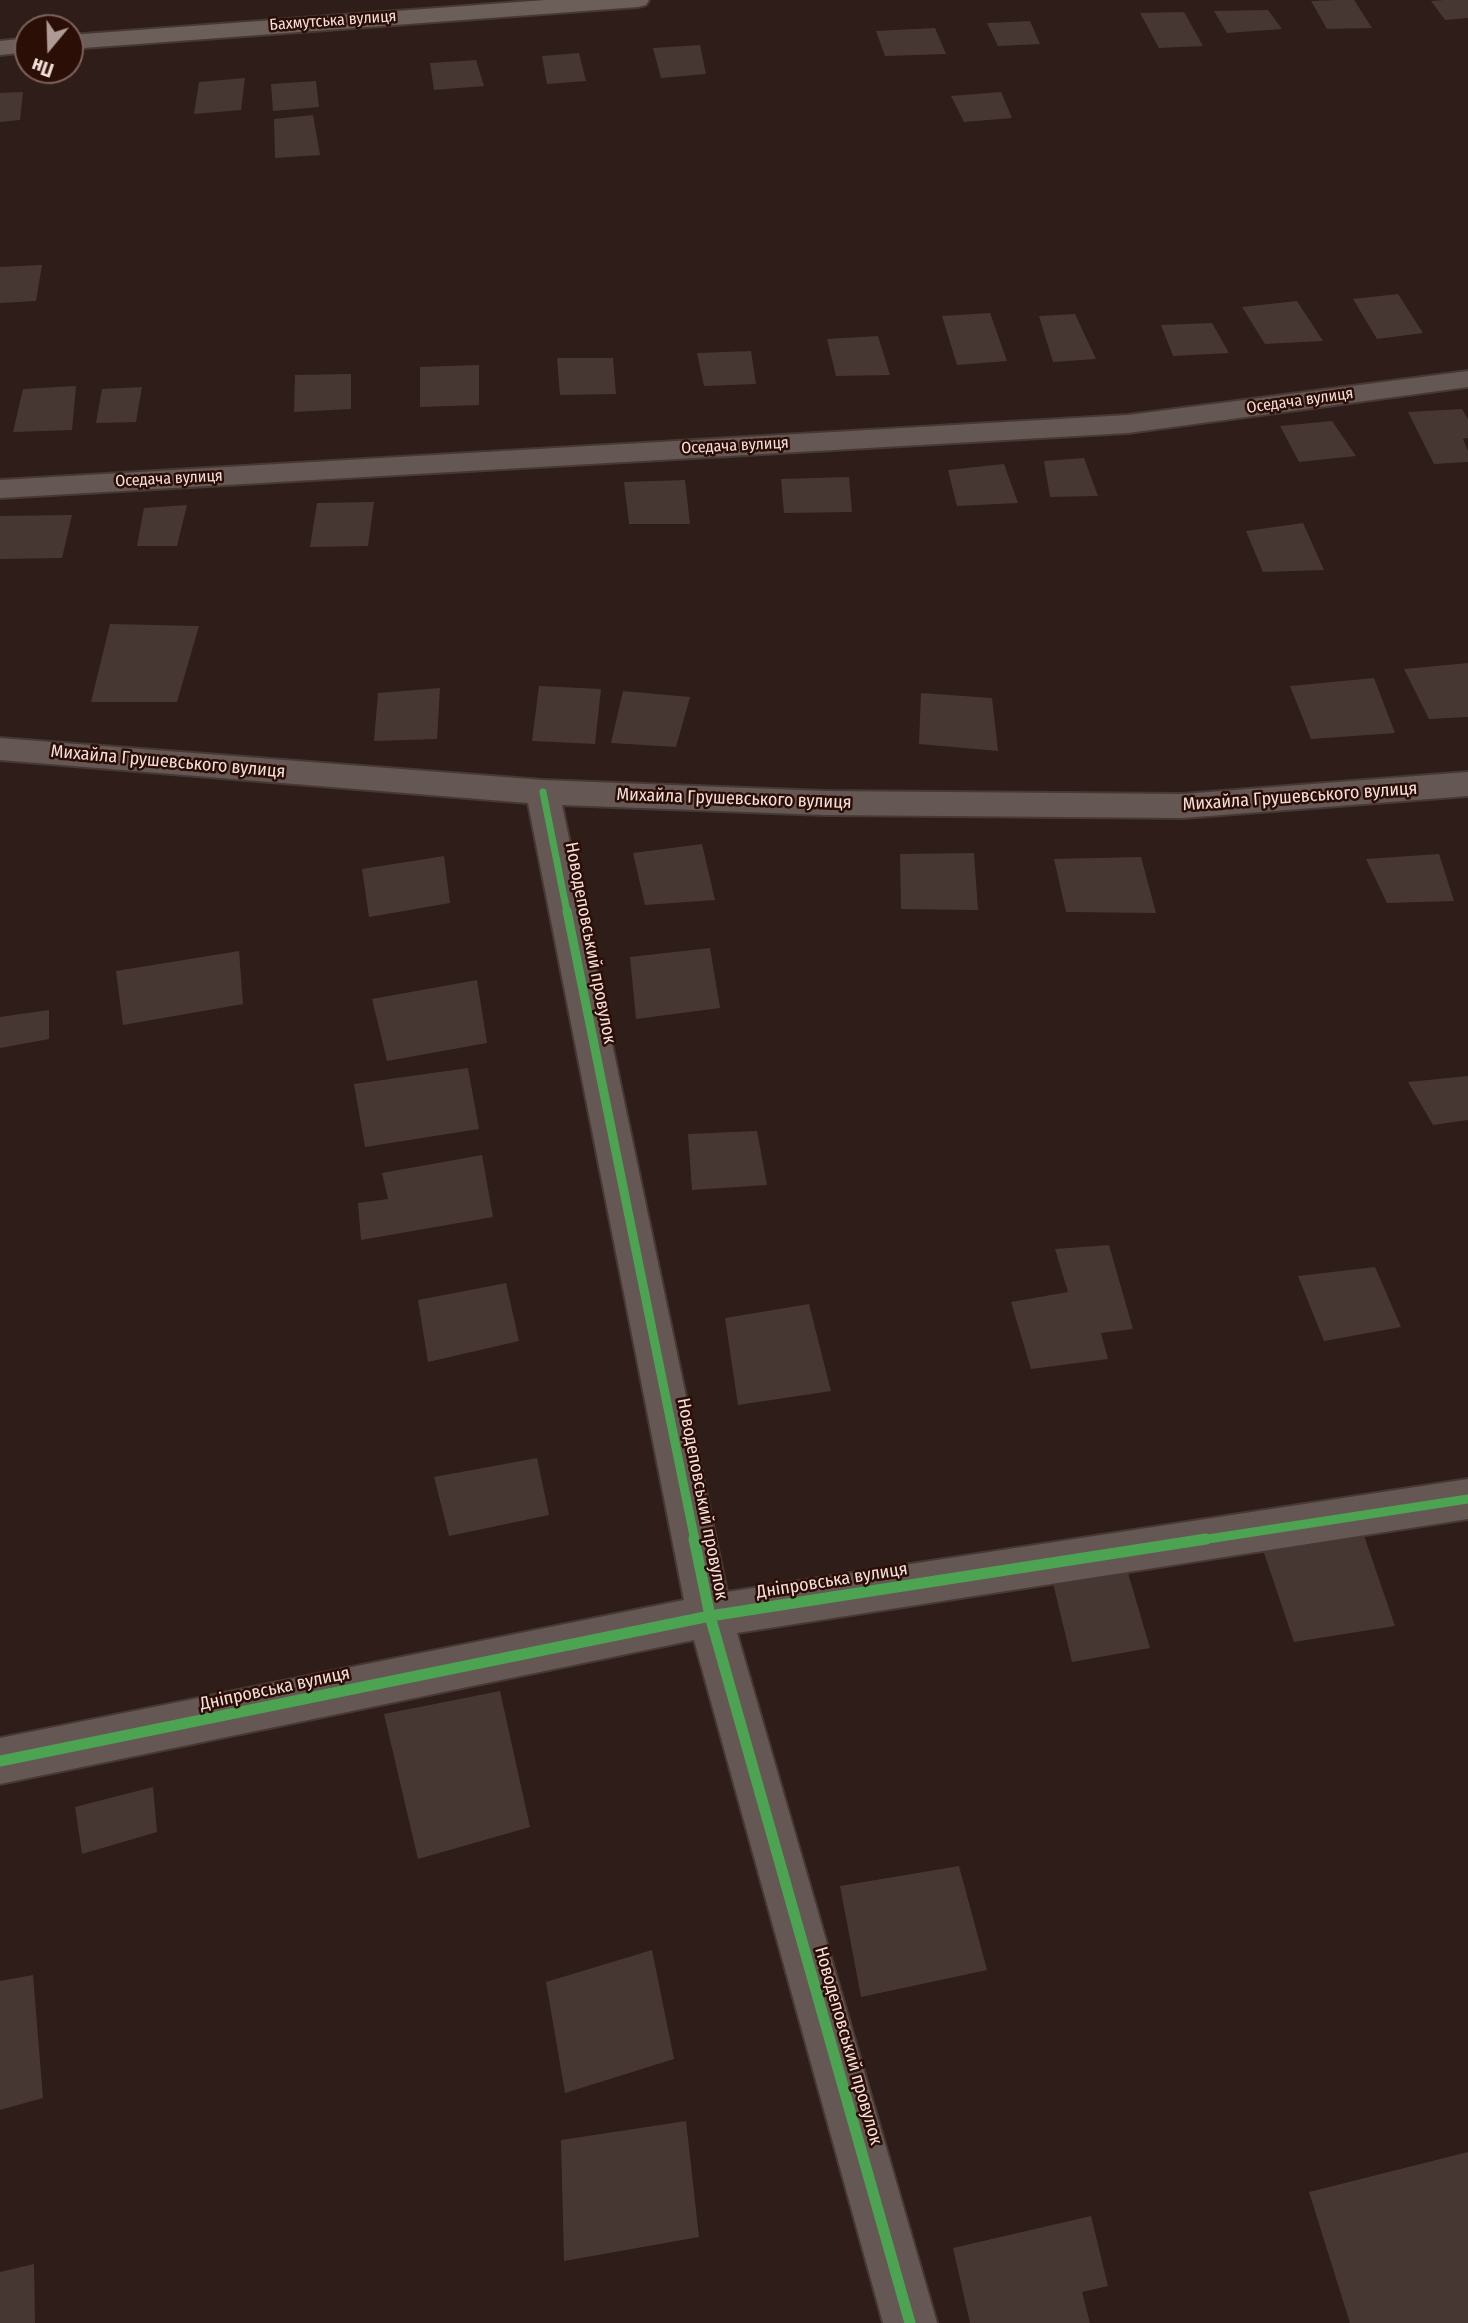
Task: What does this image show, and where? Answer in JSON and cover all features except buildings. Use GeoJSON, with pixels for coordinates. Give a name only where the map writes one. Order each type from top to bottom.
{"type":"FeatureCollection","features":[{"type":"Feature","properties":{"kind":"street","name":"Бахмутська вулиця"},"geometry":{"type":"LineString","coordinates":[[84,41],[638,0]]}},
{"type":"Feature","properties":{"kind":"street","name":"Оседача вулиця"},"geometry":{"type":"LineString","coordinates":[[0,489],[1128,424],[1468,379]]}},
{"type":"Feature","properties":{"kind":"street","name":"Михайла Грушевського вулиця"},"geometry":{"type":"LineString","coordinates":[[0,749],[543,792],[825,803],[1184,806],[1468,784]]}},
{"type":"Feature","properties":{"kind":"street","name":"Новодеповський провулок"},"geometry":{"type":"LineString","coordinates":[[543,792],[710,1616],[910,2323]]}},
{"type":"Feature","properties":{"kind":"street","name":"Дніпровська вулиця"},"geometry":{"type":"LineString","coordinates":[[0,1761],[710,1616],[1468,1499]]}},
{"type":"Feature","properties":{"kind":"cycle path"},"geometry":{"type":"LineString","coordinates":[[543,792],[710,1616],[910,2323]]}},
{"type":"Feature","properties":{"kind":"cycle path"},"geometry":{"type":"LineString","coordinates":[[0,1761],[710,1616],[1468,1499]]}}]}
